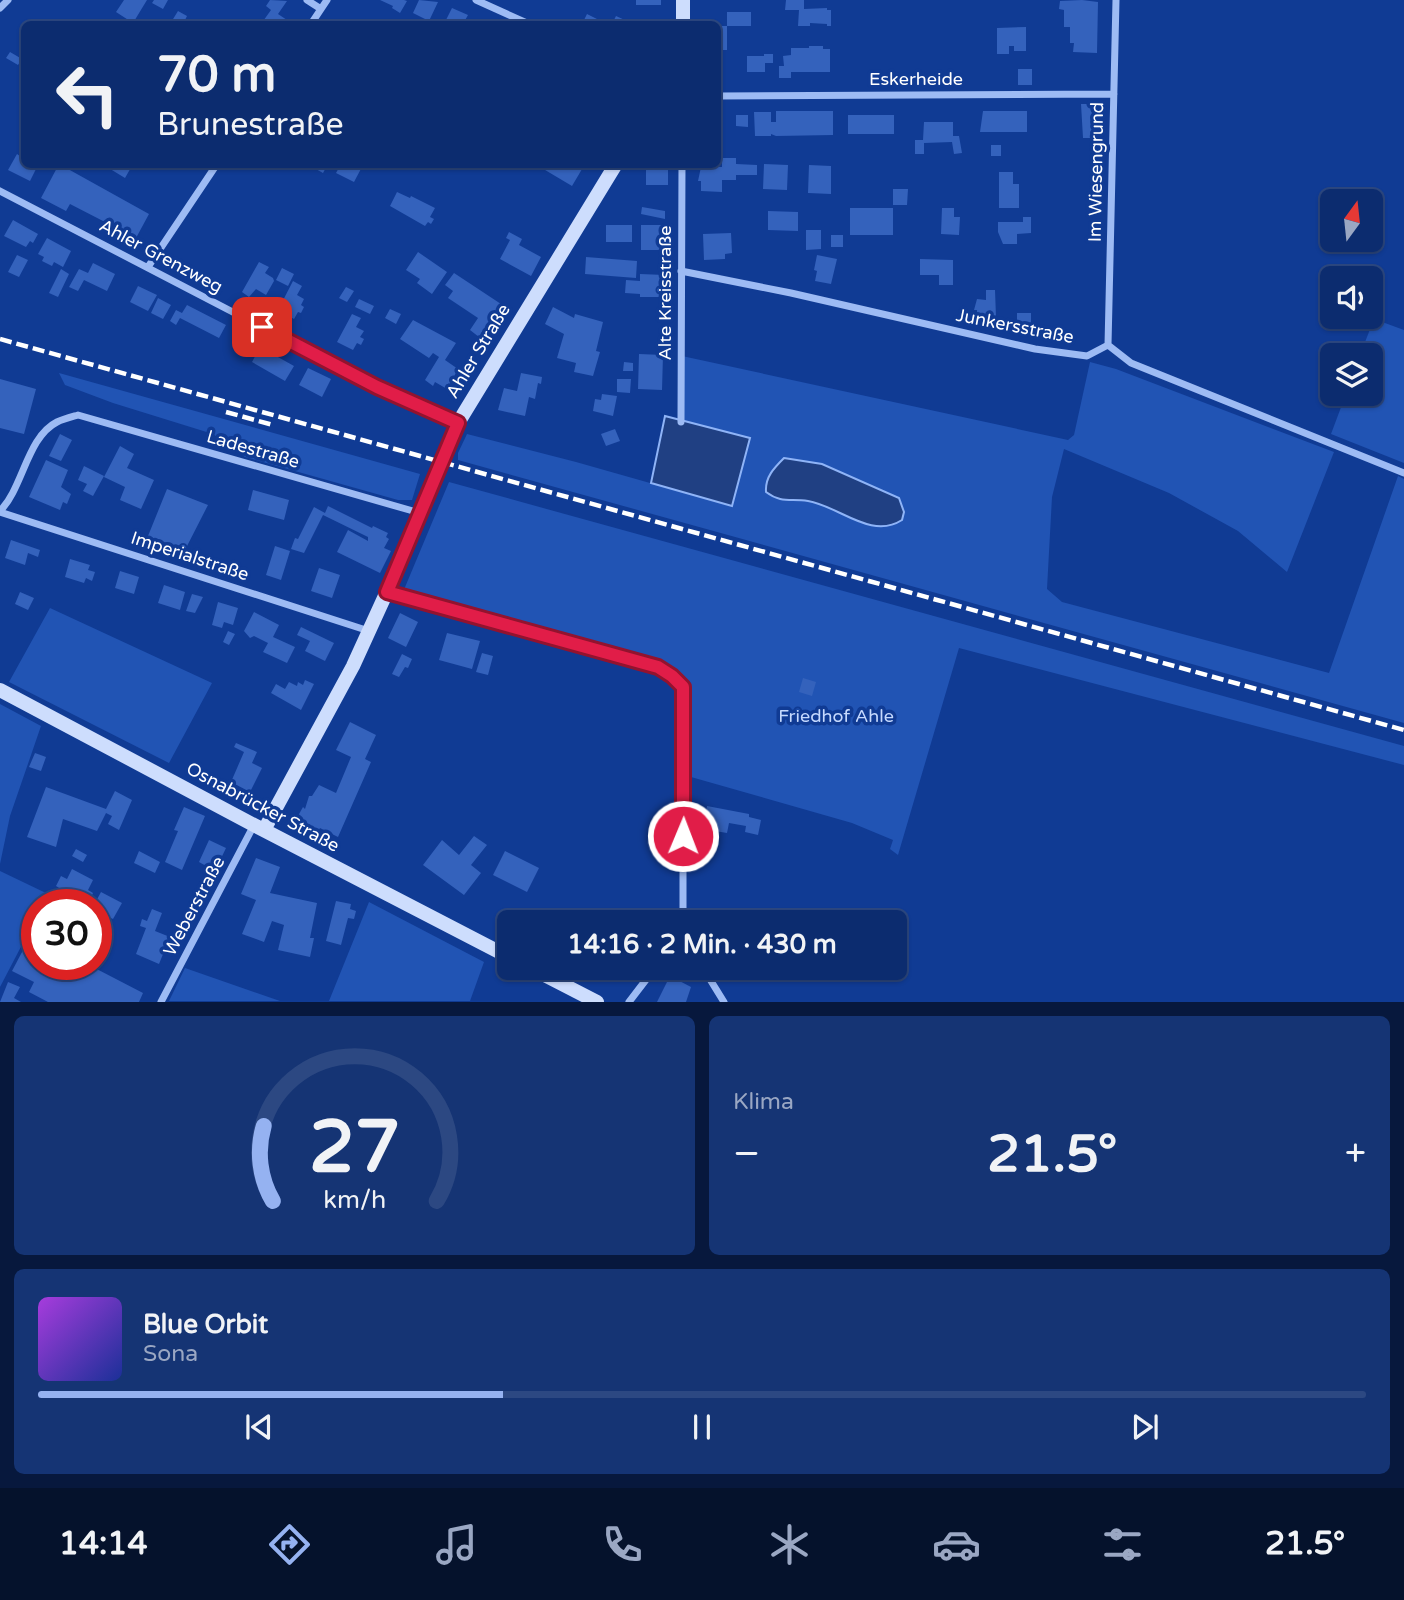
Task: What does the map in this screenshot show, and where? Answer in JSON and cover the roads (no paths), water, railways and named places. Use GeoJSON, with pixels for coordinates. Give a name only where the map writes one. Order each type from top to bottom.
{"type":"FeatureCollection","features":[{"type":"Feature","properties":{"kind":"main road"},"geometry":{"type":"LineString","coordinates":[[682,21],[683,0]]}},
{"type":"Feature","properties":{"kind":"main road","name":"Ahler Straße"},"geometry":{"type":"LineString","coordinates":[[259,828],[369,631],[458,423],[614,168]]}},
{"type":"Feature","properties":{"kind":"main road","name":"Osnabrücker Straße"},"geometry":{"type":"LineString","coordinates":[[0,690],[497,951]]}},
{"type":"Feature","properties":{"kind":"main road"},"geometry":{"type":"LineString","coordinates":[[554,980],[597,1002]]}},
{"type":"Feature","properties":{"kind":"street"},"geometry":{"type":"LineString","coordinates":[[0,8],[8,0]]}},
{"type":"Feature","properties":{"kind":"street"},"geometry":{"type":"LineString","coordinates":[[307,0],[321,9]]}},
{"type":"Feature","properties":{"kind":"street"},"geometry":{"type":"LineString","coordinates":[[313,21],[327,0]]}},
{"type":"Feature","properties":{"kind":"street"},"geometry":{"type":"LineString","coordinates":[[476,0],[522,21]]}},
{"type":"Feature","properties":{"kind":"street","name":"Im Wiesengrund"},"geometry":{"type":"LineString","coordinates":[[1108,345],[1116,0]]}},
{"type":"Feature","properties":{"kind":"street","name":"Eskerheide"},"geometry":{"type":"LineString","coordinates":[[721,96],[1114,94]]}},
{"type":"Feature","properties":{"kind":"street"},"geometry":{"type":"LineString","coordinates":[[148,267],[214,168]]}},
{"type":"Feature","properties":{"kind":"street","name":"Alte Kreisstraße"},"geometry":{"type":"LineString","coordinates":[[681,422],[682,168]]}},
{"type":"Feature","properties":{"kind":"street","name":"Ahler Grenzweg"},"geometry":{"type":"LineString","coordinates":[[0,191],[377,387],[458,423]]}},
{"type":"Feature","properties":{"kind":"street","name":"Junkersstraße"},"geometry":{"type":"LineString","coordinates":[[681,271],[791,293],[1035,349],[1087,356],[1108,345]]}},
{"type":"Feature","properties":{"kind":"street"},"geometry":{"type":"LineString","coordinates":[[1108,345],[1131,363],[1404,473]]}},
{"type":"Feature","properties":{"kind":"street","name":"Ladestraße"},"geometry":{"type":"LineString","coordinates":[[0,511],[10,502],[45,431],[56,422],[78,415],[420,513]]}},
{"type":"Feature","properties":{"kind":"street","name":"Imperialstraße"},"geometry":{"type":"LineString","coordinates":[[0,511],[369,631]]}},
{"type":"Feature","properties":{"kind":"street"},"geometry":{"type":"LineString","coordinates":[[387,592],[658,667],[678,681],[683,687],[684,711],[683,910]]}},
{"type":"Feature","properties":{"kind":"street","name":"Weberstraße"},"geometry":{"type":"LineString","coordinates":[[161,1002],[259,828]]}},
{"type":"Feature","properties":{"kind":"street"},"geometry":{"type":"LineString","coordinates":[[629,1002],[646,980]]}},
{"type":"Feature","properties":{"kind":"street"},"geometry":{"type":"LineString","coordinates":[[710,980],[724,1002]]}},
{"type":"Feature","properties":{"kind":"railway"},"geometry":{"type":"LineString","coordinates":[[0,339],[1404,730]]}},
{"type":"Feature","properties":{"kind":"railway"},"geometry":{"type":"LineString","coordinates":[[226,412],[273,425]]}},
{"type":"Feature","properties":{"kind":"park label","name":"Friedhof Ahle"},"geometry":{"type":"Point","coordinates":[836,716]}}]}
